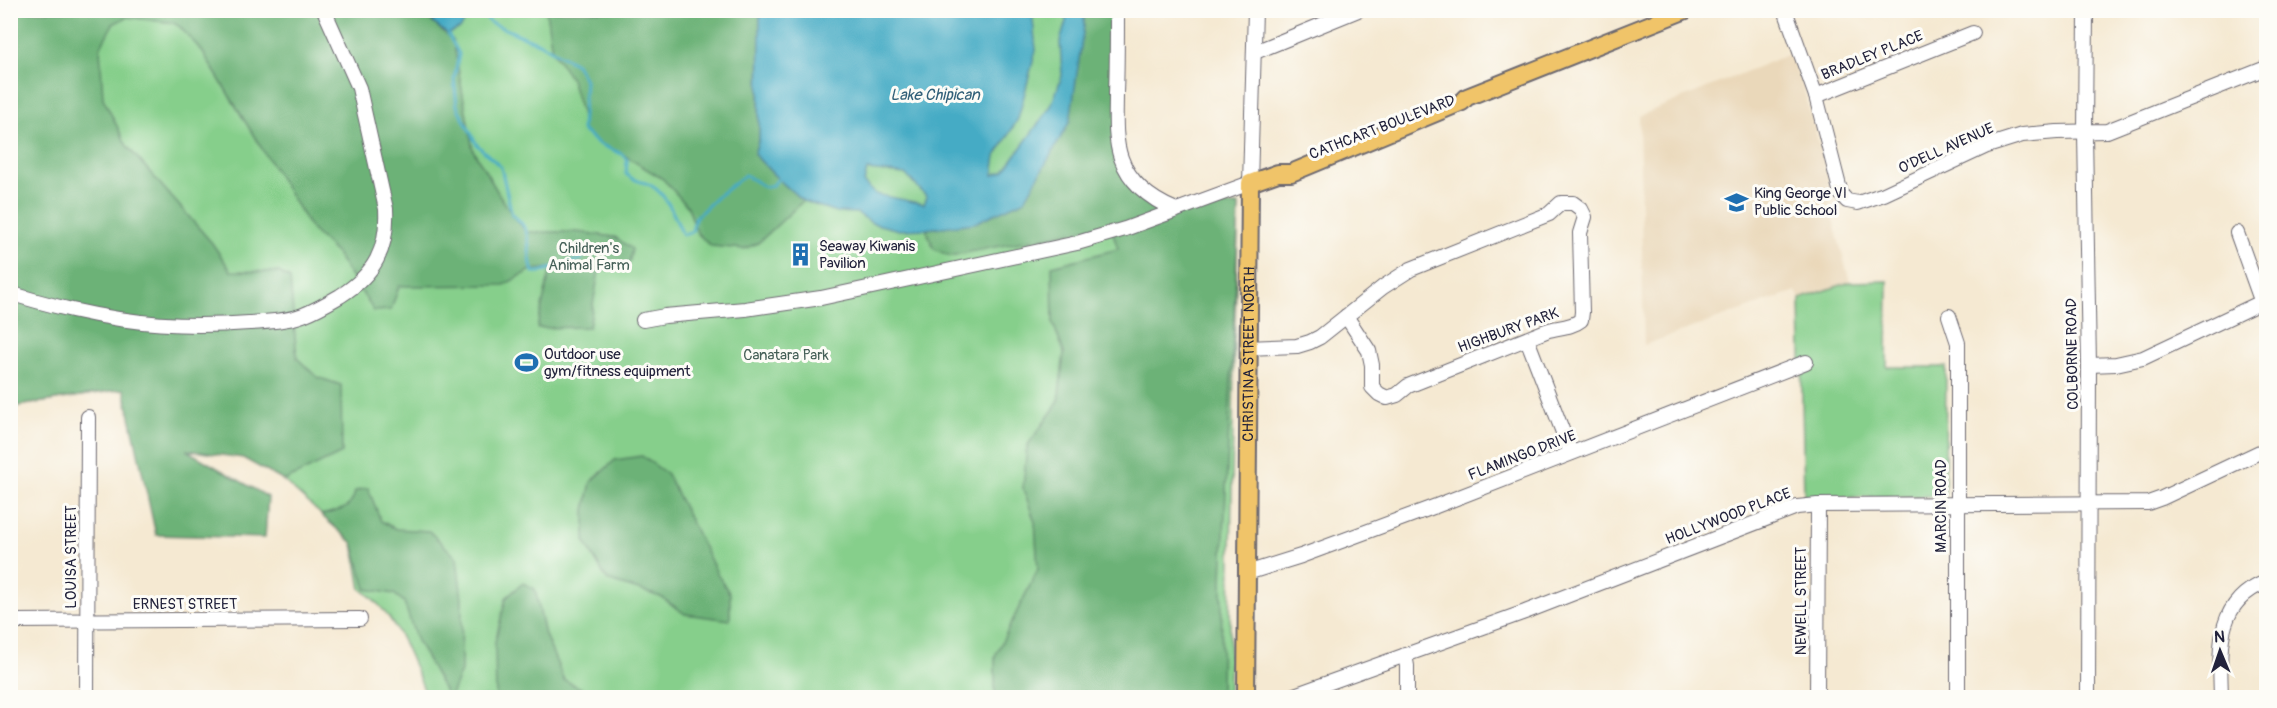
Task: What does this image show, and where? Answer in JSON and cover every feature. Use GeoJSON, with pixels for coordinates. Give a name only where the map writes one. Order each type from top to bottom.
{"type":"FeatureCollection","features":[{"type":"Feature","properties":{"kind":"main road","name":"CATHCART BOULEVARD"},"geometry":{"type":"LineString","coordinates":[[1250,183],[1278,173],[1291,173],[1462,102],[1467,97],[1686,10]]}},
{"type":"Feature","properties":{"kind":"main road","name":"CHRISTINA STREET NORTH"},"geometry":{"type":"LineString","coordinates":[[1246,698],[1250,183]]}},
{"type":"Feature","properties":{"kind":"street"},"geometry":{"type":"LineString","coordinates":[[10,293],[119,320],[168,326],[230,325],[302,316],[344,293],[363,278],[383,249],[387,224],[386,209],[359,88],[324,10]]}},
{"type":"Feature","properties":{"kind":"street"},"geometry":{"type":"LineString","coordinates":[[1117,10],[1116,123],[1121,157],[1127,170],[1145,194],[1176,210]]}},
{"type":"Feature","properties":{"kind":"street","name":"CHRISTINA STREET NORTH"},"geometry":{"type":"LineString","coordinates":[[1250,183],[1255,10]]}},
{"type":"Feature","properties":{"kind":"street"},"geometry":{"type":"LineString","coordinates":[[1255,52],[1358,10]]}},
{"type":"Feature","properties":{"kind":"street"},"geometry":{"type":"LineString","coordinates":[[1785,10],[1816,96]]}},
{"type":"Feature","properties":{"kind":"street","name":"COLBORNE ROAD"},"geometry":{"type":"LineString","coordinates":[[2086,10],[2085,133],[2089,365],[2088,698]]}},
{"type":"Feature","properties":{"kind":"street","name":"BRADLEY PLACE"},"geometry":{"type":"LineString","coordinates":[[1816,96],[1973,33]]}},
{"type":"Feature","properties":{"kind":"street","name":"O'DELL AVENUE"},"geometry":{"type":"LineString","coordinates":[[1816,96],[1841,194],[1847,201],[1858,203],[1884,194],[1987,146],[2022,135],[2107,131],[2266,68]]}},
{"type":"Feature","properties":{"kind":"street"},"geometry":{"type":"LineString","coordinates":[[642,320],[745,309],[846,293],[1085,241],[1125,229],[1250,183]]}},
{"type":"Feature","properties":{"kind":"street","name":"HIGHBURY PARK"},"geometry":{"type":"LineString","coordinates":[[1248,348],[1297,346],[1320,338],[1346,316],[1383,287],[1411,269],[1549,214],[1561,203],[1573,203],[1581,209],[1585,220],[1580,233],[1582,316],[1574,324],[1557,327],[1408,386],[1397,395],[1387,398],[1378,394],[1372,387],[1372,365],[1369,351],[1346,316]]}},
{"type":"Feature","properties":{"kind":"street"},"geometry":{"type":"LineString","coordinates":[[2089,365],[2116,364],[2143,358],[2264,301],[2237,233]]}},
{"type":"Feature","properties":{"kind":"street","name":"MARCIN ROAD"},"geometry":{"type":"LineString","coordinates":[[1949,316],[1958,344],[1958,698]]}},
{"type":"Feature","properties":{"kind":"street"},"geometry":{"type":"LineString","coordinates":[[1527,339],[1571,453]]}},
{"type":"Feature","properties":{"kind":"street","name":"FLAMINGO DRIVE"},"geometry":{"type":"LineString","coordinates":[[1247,573],[1322,549],[1806,362]]}},
{"type":"Feature","properties":{"kind":"street","name":"LOUISA STREET"},"geometry":{"type":"LineString","coordinates":[[87,698],[88,417]]}},
{"type":"Feature","properties":{"kind":"street","name":"HOLLYWOOD PLACE"},"geometry":{"type":"LineString","coordinates":[[1286,698],[1558,599],[1790,509],[1818,505],[2132,504],[2156,501],[2266,449]]}},
{"type":"Feature","properties":{"kind":"street","name":"NEWELL STREET"},"geometry":{"type":"LineString","coordinates":[[1817,698],[1818,505]]}},
{"type":"Feature","properties":{"kind":"street"},"geometry":{"type":"LineString","coordinates":[[2221,698],[2220,642],[2224,625],[2241,598],[2253,588],[2266,582]]}},
{"type":"Feature","properties":{"kind":"street","name":"ERNEST STREET"},"geometry":{"type":"LineString","coordinates":[[10,621],[360,619]]}},
{"type":"Feature","properties":{"kind":"street"},"geometry":{"type":"LineString","coordinates":[[1405,655],[1407,698]]}},
{"type":"Feature","properties":{"kind":"shaded area","name":"King George VI Public School"},"geometry":{"type":"Polygon","coordinates":[[[1789,54],[1804,90],[1834,198],[1829,205],[1850,282],[1800,299],[1796,291],[1644,345],[1639,116],[1789,54]]]}},
{"type":"Feature","properties":{"kind":"green space","name":"Canatara Park"},"geometry":{"type":"Polygon","coordinates":[[[10,11],[1114,11],[1123,157],[1148,193],[1183,207],[1239,205],[1234,349],[1229,697],[426,697],[400,636],[384,610],[361,589],[353,543],[284,481],[124,389],[11,407],[10,11]]]}},
{"type":"Feature","properties":{"kind":"green space","name":"Children's Animal Farm"},"geometry":{"type":"Polygon","coordinates":[[[10,11],[423,11],[453,40],[473,150],[503,201],[526,232],[577,232],[615,237],[632,249],[629,264],[599,271],[589,327],[537,328],[551,268],[531,270],[504,285],[399,286],[391,310],[374,311],[335,252],[311,229],[202,51],[179,26],[173,23],[127,17],[113,24],[100,48],[103,98],[127,146],[212,243],[231,271],[279,272],[290,279],[297,358],[317,377],[341,385],[342,453],[284,481],[243,458],[186,450],[268,497],[265,538],[156,535],[124,389],[11,407],[10,11]]]}},
{"type":"Feature","properties":{"kind":"green space"},"geometry":{"type":"Polygon","coordinates":[[[546,11],[760,11],[759,139],[754,154],[803,201],[758,243],[744,249],[711,246],[697,233],[688,207],[663,179],[622,154],[599,144],[582,130],[582,116],[571,79],[552,51],[546,11]]]}},
{"type":"Feature","properties":{"kind":"green space"},"geometry":{"type":"Polygon","coordinates":[[[1084,11],[1114,11],[1123,157],[1148,193],[1183,207],[1239,205],[1222,579],[1221,697],[995,697],[995,656],[1038,569],[1035,522],[1023,488],[1027,446],[1058,403],[1064,353],[1053,323],[1052,266],[1118,249],[1110,224],[950,256],[934,249],[926,229],[975,222],[1025,200],[1084,26],[1084,11]]]}},
{"type":"Feature","properties":{"kind":"green space"},"geometry":{"type":"Polygon","coordinates":[[[1888,281],[1887,367],[1946,367],[1945,496],[1804,498],[1800,299],[1850,282],[1888,281]]]}},
{"type":"Feature","properties":{"kind":"green space"},"geometry":{"type":"Polygon","coordinates":[[[642,456],[667,474],[719,577],[730,594],[730,620],[685,614],[661,597],[607,580],[585,542],[585,510],[591,482],[615,460],[642,456]]]}},
{"type":"Feature","properties":{"kind":"green space"},"geometry":{"type":"Polygon","coordinates":[[[368,488],[381,521],[396,529],[429,531],[457,558],[462,599],[461,671],[450,697],[416,639],[404,602],[394,594],[366,589],[353,543],[321,515],[343,509],[351,502],[355,491],[368,488]]]}},
{"type":"Feature","properties":{"kind":"green space"},"geometry":{"type":"Polygon","coordinates":[[[523,583],[535,589],[545,635],[564,680],[599,697],[496,697],[495,642],[506,598],[523,583]]]}},
{"type":"Feature","properties":{"kind":"water"},"geometry":{"type":"Polygon","coordinates":[[[433,10],[470,11],[461,28],[448,34],[433,23],[433,10]]]}},
{"type":"Feature","properties":{"kind":"water","name":"Lake Chipican"},"geometry":{"type":"Polygon","coordinates":[[[760,11],[1032,11],[1036,50],[1018,119],[996,156],[993,175],[1004,171],[1051,106],[1062,76],[1060,42],[1066,21],[1065,11],[1084,11],[1084,26],[1070,121],[1025,200],[975,223],[899,230],[872,223],[857,213],[836,212],[803,201],[754,154],[759,139],[760,11]],[[867,170],[864,183],[875,194],[924,204],[927,197],[905,174],[867,170]]]}},
{"type":"Feature","properties":{"kind":"waterway"},"geometry":{"type":"LineString","coordinates":[[478,10],[491,23],[541,44],[576,64],[585,80],[582,130],[599,144],[622,154],[627,160],[626,174],[629,177],[658,190],[671,208],[683,235],[692,232],[695,218],[745,175],[765,187],[773,185],[778,179]]}},
{"type":"Feature","properties":{"kind":"waterway"},"geometry":{"type":"LineString","coordinates":[[448,34],[459,54],[454,79],[457,106],[477,145],[501,167],[512,215],[527,233],[533,272],[582,259]]}},
{"type":"Feature","properties":{"kind":"place","name":"King George VI Public School"},"geometry":{"type":"Point","coordinates":[1736,202]}},
{"type":"Feature","properties":{"kind":"place","name":"Seaway Kiwanis Pavilion"},"geometry":{"type":"Point","coordinates":[801,255]}},
{"type":"Feature","properties":{"kind":"place","name":"Outdoor use gym/fitness equipment"},"geometry":{"type":"Point","coordinates":[526,363]}}]}
